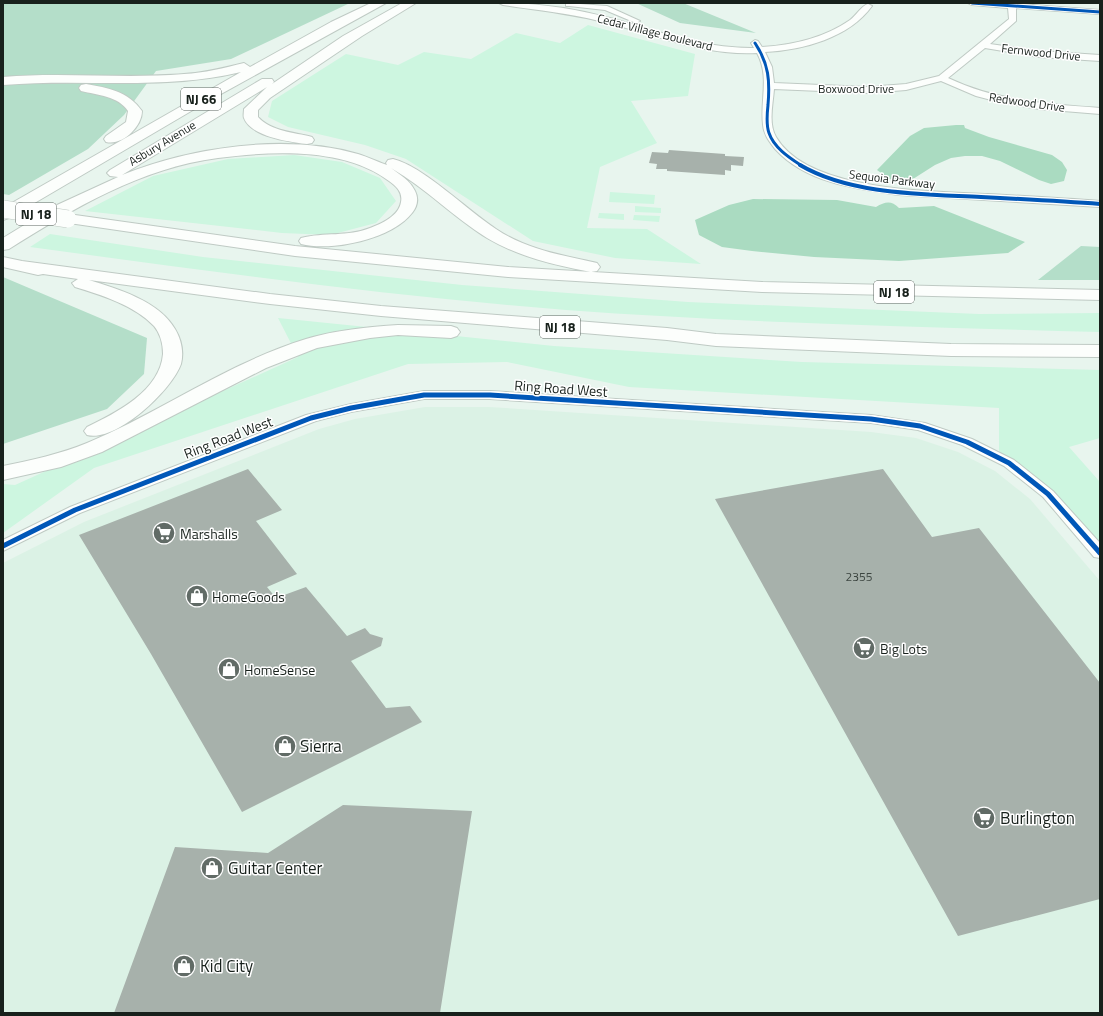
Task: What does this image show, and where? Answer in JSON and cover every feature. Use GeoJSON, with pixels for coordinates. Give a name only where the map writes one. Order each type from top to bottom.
{"type":"FeatureCollection","features":[{"type":"Feature","properties":{"kind":"highway","name":"Asbury Avenue"},"geometry":{"type":"LineString","coordinates":[[3,215],[188,107],[295,47],[380,3]]}},
{"type":"Feature","properties":{"kind":"highway","name":"Asbury Avenue"},"geometry":{"type":"LineString","coordinates":[[3,245],[65,213],[104,179],[210,114],[410,3]]}},
{"type":"Feature","properties":{"kind":"highway"},"geometry":{"type":"LineString","coordinates":[[359,32],[257,101],[250,113],[254,121],[258,125],[280,134],[350,149],[390,162],[410,173],[491,234],[523,250],[570,263],[689,283]]}},
{"type":"Feature","properties":{"kind":"highway"},"geometry":{"type":"LineString","coordinates":[[3,81],[44,78],[162,80],[198,77],[232,70],[295,47]]}},
{"type":"Feature","properties":{"kind":"highway"},"geometry":{"type":"LineString","coordinates":[[3,87],[53,85],[88,88],[109,93],[121,98],[128,102],[135,111],[134,119],[125,130],[54,178],[24,202]]}},
{"type":"Feature","properties":{"kind":"highway"},"geometry":{"type":"LineString","coordinates":[[65,213],[128,178],[164,165],[199,156],[263,149],[292,149],[321,152],[359,160],[397,178],[407,189],[410,199],[404,213],[389,225],[365,235],[338,240],[300,240],[110,221],[88,221]]}},
{"type":"Feature","properties":{"kind":"highway","name":"NJ 18"},"geometry":{"type":"LineString","coordinates":[[3,209],[65,213],[88,221],[230,243],[416,264],[626,281],[918,293],[1100,295]]}},
{"type":"Feature","properties":{"kind":"highway"},"geometry":{"type":"LineString","coordinates":[[3,458],[38,451],[65,443],[110,424],[139,405],[154,392],[164,379],[173,360],[172,345],[166,330],[149,314],[115,295],[14,264]]}},
{"type":"Feature","properties":{"kind":"highway","name":"NJ 18"},"geometry":{"type":"LineString","coordinates":[[14,264],[270,299],[381,311],[556,327],[667,334],[716,340],[943,349],[1100,351]]}},
{"type":"Feature","properties":{"kind":"highway"},"geometry":{"type":"LineString","coordinates":[[3,473],[54,462],[95,447],[292,350],[327,339],[350,334],[391,330],[421,330],[668,342],[716,340]]}},
{"type":"Feature","properties":{"kind":"street","name":"Cedar Village Boulevard"},"geometry":{"type":"LineString","coordinates":[[503,3],[598,18],[690,44],[722,49],[757,46]]}},
{"type":"Feature","properties":{"kind":"street","name":"Cedar Village Boulevard"},"geometry":{"type":"LineString","coordinates":[[546,3],[608,8],[644,24],[692,37],[778,48],[816,41],[852,22],[872,4]]}},
{"type":"Feature","properties":{"kind":"street"},"geometry":{"type":"LineString","coordinates":[[972,3],[1100,12]]}},
{"type":"Feature","properties":{"kind":"street"},"geometry":{"type":"LineString","coordinates":[[942,78],[1013,19],[1012,6]]}},
{"type":"Feature","properties":{"kind":"street","name":"Fernwood Drive"},"geometry":{"type":"LineString","coordinates":[[983,45],[1039,54],[1100,58]]}},
{"type":"Feature","properties":{"kind":"street","name":"Sequoia Parkway"},"geometry":{"type":"LineString","coordinates":[[757,46],[766,62],[769,76],[768,128],[771,139],[783,152],[798,164],[815,172],[842,183],[872,189],[914,193],[1100,204]]}},
{"type":"Feature","properties":{"kind":"street","name":"Boxwood Drive"},"geometry":{"type":"LineString","coordinates":[[769,86],[868,90],[906,87],[942,78]]}},
{"type":"Feature","properties":{"kind":"street","name":"Redwood Drive"},"geometry":{"type":"LineString","coordinates":[[942,78],[986,97],[1041,106],[1100,111]]}},
{"type":"Feature","properties":{"kind":"street","name":"Ring Road West"},"geometry":{"type":"LineString","coordinates":[[3,546],[75,510],[311,418],[351,408],[424,395],[490,395],[871,419],[920,426],[967,442],[1009,463],[1048,494],[1100,553]]}},
{"type":"Feature","properties":{"kind":"shaded area"},"geometry":{"type":"Polygon","coordinates":[[[3,3],[350,3],[231,59],[156,71],[124,115],[88,149],[9,195],[3,194],[3,3]]]}},
{"type":"Feature","properties":{"kind":"shaded area"},"geometry":{"type":"Polygon","coordinates":[[[636,3],[683,3],[756,33],[680,23],[636,3]]]}},
{"type":"Feature","properties":{"kind":"shaded area"},"geometry":{"type":"Polygon","coordinates":[[[588,25],[695,54],[688,96],[631,101],[657,143],[600,167],[587,228],[647,229],[701,264],[615,258],[533,241],[406,159],[365,145],[288,127],[268,117],[272,101],[346,54],[398,65],[424,52],[471,59],[516,33],[560,43],[588,25]]]}},
{"type":"Feature","properties":{"kind":"shaded area"},"geometry":{"type":"Polygon","coordinates":[[[964,125],[965,128],[989,137],[1052,155],[1062,162],[1067,170],[1064,181],[1051,184],[1039,180],[1000,161],[982,156],[951,158],[935,165],[913,179],[898,177],[895,180],[889,179],[877,170],[910,136],[924,128],[964,125]]]}},
{"type":"Feature","properties":{"kind":"shaded area"},"geometry":{"type":"Polygon","coordinates":[[[294,155],[342,162],[380,178],[396,201],[376,223],[330,235],[282,233],[85,211],[153,176],[228,159],[294,155]]]}},
{"type":"Feature","properties":{"kind":"shaded area"},"geometry":{"type":"Polygon","coordinates":[[[610,192],[655,195],[654,204],[609,202],[610,192]]]}},
{"type":"Feature","properties":{"kind":"shaded area"},"geometry":{"type":"Polygon","coordinates":[[[753,199],[837,200],[876,207],[882,204],[891,203],[899,208],[934,206],[1025,242],[1008,253],[899,261],[814,257],[752,251],[722,247],[699,235],[695,220],[729,205],[753,199]]]}},
{"type":"Feature","properties":{"kind":"shaded area"},"geometry":{"type":"Polygon","coordinates":[[[635,206],[661,208],[661,213],[635,212],[635,206]]]}},
{"type":"Feature","properties":{"kind":"shaded area"},"geometry":{"type":"Polygon","coordinates":[[[599,213],[624,214],[624,220],[598,218],[599,213]]]}},
{"type":"Feature","properties":{"kind":"shaded area"},"geometry":{"type":"Polygon","coordinates":[[[634,215],[660,216],[659,222],[633,220],[634,215]]]}},
{"type":"Feature","properties":{"kind":"shaded area"},"geometry":{"type":"Polygon","coordinates":[[[50,234],[203,257],[462,285],[688,302],[979,314],[1100,313],[1100,332],[700,318],[566,310],[431,298],[30,247],[50,234]]]}},
{"type":"Feature","properties":{"kind":"shaded area"},"geometry":{"type":"Polygon","coordinates":[[[1081,246],[1100,247],[1100,280],[1038,280],[1081,246]]]}},
{"type":"Feature","properties":{"kind":"shaded area"},"geometry":{"type":"Polygon","coordinates":[[[3,277],[147,338],[144,374],[107,409],[3,444],[3,277]]]}},
{"type":"Feature","properties":{"kind":"shaded area"},"geometry":{"type":"Polygon","coordinates":[[[278,318],[554,346],[802,362],[1100,370],[1100,438],[1069,447],[1100,482],[1100,545],[1009,463],[999,451],[999,408],[629,387],[507,362],[408,364],[94,468],[3,533],[3,484],[15,485],[298,357],[278,318]]]}},
{"type":"Feature","properties":{"kind":"shaded area"},"geometry":{"type":"Polygon","coordinates":[[[425,407],[489,407],[871,432],[916,438],[958,452],[995,471],[1030,499],[1100,581],[1100,1013],[3,1013],[3,563],[84,522],[319,429],[355,419],[425,407]]]}},
{"type":"Feature","properties":{"kind":"building"},"geometry":{"type":"Polygon","coordinates":[[[669,150],[725,154],[725,156],[744,157],[743,166],[731,165],[731,171],[725,170],[725,175],[667,171],[667,169],[656,169],[657,164],[649,163],[652,152],[668,153],[669,150]]]}},
{"type":"Feature","properties":{"kind":"building"},"geometry":{"type":"Polygon","coordinates":[[[248,469],[282,510],[256,521],[297,574],[267,587],[276,598],[306,587],[347,636],[365,628],[370,634],[383,638],[381,646],[351,661],[386,708],[410,706],[422,722],[242,812],[151,654],[79,535],[248,469]]]}},
{"type":"Feature","properties":{"kind":"building"},"geometry":{"type":"Polygon","coordinates":[[[883,469],[932,537],[979,528],[1100,683],[1100,899],[958,936],[715,499],[883,469]]]}},
{"type":"Feature","properties":{"kind":"building"},"geometry":{"type":"Polygon","coordinates":[[[343,805],[472,811],[440,1013],[114,1013],[175,847],[268,853],[343,805]]]}},
{"type":"Feature","properties":{"kind":"cycle path"},"geometry":{"type":"LineString","coordinates":[[972,3],[1100,12]]}},
{"type":"Feature","properties":{"kind":"cycle path"},"geometry":{"type":"LineString","coordinates":[[755,43],[764,59],[768,72],[769,83],[767,117],[769,133],[772,139],[788,157],[811,171],[838,181],[868,188],[899,192],[1100,204]]}},
{"type":"Feature","properties":{"kind":"cycle path"},"geometry":{"type":"LineString","coordinates":[[3,546],[75,510],[311,418],[351,408],[424,395],[490,395],[871,419],[920,426],[967,442],[1009,463],[1048,494],[1100,553]]}},
{"type":"Feature","properties":{"kind":"place","name":"Marshalls"},"geometry":{"type":"Point","coordinates":[164,533]}},
{"type":"Feature","properties":{"kind":"place","name":"HomeGoods"},"geometry":{"type":"Point","coordinates":[197,596]}},
{"type":"Feature","properties":{"kind":"place","name":"Big Lots"},"geometry":{"type":"Point","coordinates":[864,648]}},
{"type":"Feature","properties":{"kind":"place","name":"HomeSense"},"geometry":{"type":"Point","coordinates":[229,669]}},
{"type":"Feature","properties":{"kind":"place","name":"Sierra"},"geometry":{"type":"Point","coordinates":[285,746]}},
{"type":"Feature","properties":{"kind":"place","name":"Burlington"},"geometry":{"type":"Point","coordinates":[984,818]}},
{"type":"Feature","properties":{"kind":"place","name":"Guitar Center"},"geometry":{"type":"Point","coordinates":[212,868]}},
{"type":"Feature","properties":{"kind":"place","name":"Kid City"},"geometry":{"type":"Point","coordinates":[184,966]}}]}
